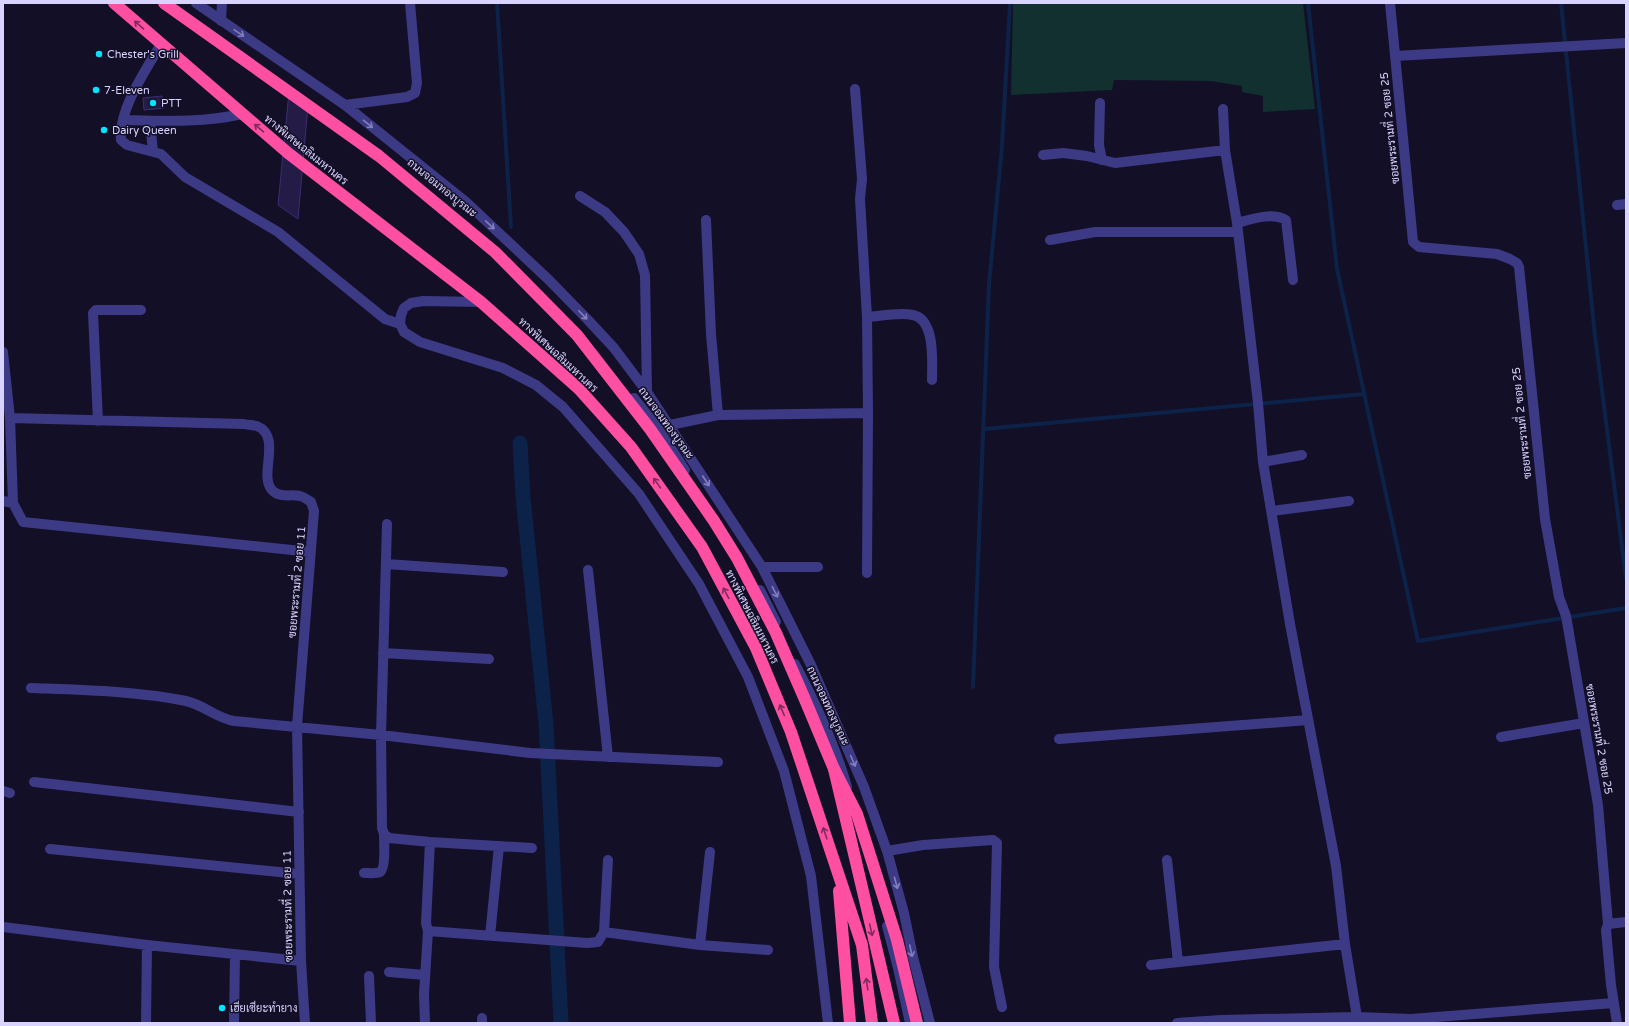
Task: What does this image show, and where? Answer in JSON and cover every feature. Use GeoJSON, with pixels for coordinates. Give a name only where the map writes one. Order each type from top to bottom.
{"type":"FeatureCollection","features":[{"type":"Feature","properties":{"kind":"highway","name":"ทางพิเศษเฉลิมมหานคร"},"geometry":{"type":"LineString","coordinates":[[114,3],[242,114],[331,187],[481,302],[579,389],[631,447],[702,546],[756,648],[791,732],[837,870]]}},
{"type":"Feature","properties":{"kind":"highway","name":"ทางพิเศษเฉลิมมหานคร"},"geometry":{"type":"LineString","coordinates":[[164,3],[378,156],[495,252],[577,335],[650,429],[714,521],[737,558],[776,633],[834,769]]}},
{"type":"Feature","properties":{"kind":"highway"},"geometry":{"type":"LineString","coordinates":[[834,769],[894,1023]]}},
{"type":"Feature","properties":{"kind":"highway"},"geometry":{"type":"LineString","coordinates":[[834,769],[857,814],[897,940],[917,1023]]}},
{"type":"Feature","properties":{"kind":"highway"},"geometry":{"type":"LineString","coordinates":[[837,870],[850,1023]]}},
{"type":"Feature","properties":{"kind":"highway"},"geometry":{"type":"LineString","coordinates":[[837,870],[862,945],[872,1023]]}},
{"type":"Feature","properties":{"kind":"street","name":"ถนนจอมทองบูรณะ"},"geometry":{"type":"LineString","coordinates":[[172,3],[354,134],[427,190],[507,257],[574,326],[657,427],[703,497],[769,606],[793,660],[818,708],[840,764],[896,961],[910,1023]]}},
{"type":"Feature","properties":{"kind":"street"},"geometry":{"type":"LineString","coordinates":[[196,3],[345,105],[466,202],[549,280],[614,348],[647,392],[762,567],[811,665],[864,787],[887,851],[904,913],[912,957],[930,1023]]}},
{"type":"Feature","properties":{"kind":"street"},"geometry":{"type":"LineString","coordinates":[[221,21],[222,3]]}},
{"type":"Feature","properties":{"kind":"street"},"geometry":{"type":"LineString","coordinates":[[345,105],[407,97],[415,94],[416,83],[410,3]]}},
{"type":"Feature","properties":{"kind":"street","name":"ซอยพระรามที่ 2 ซอย 25"},"geometry":{"type":"LineString","coordinates":[[1390,3],[1413,242],[1419,247],[1497,254],[1517,263],[1519,267],[1545,519],[1559,597],[1566,616],[1598,805],[1608,924],[1606,930],[1617,1023]]}},
{"type":"Feature","properties":{"kind":"street"},"geometry":{"type":"LineString","coordinates":[[1395,56],[1626,42]]}},
{"type":"Feature","properties":{"kind":"street"},"geometry":{"type":"LineString","coordinates":[[161,44],[132,95],[120,130],[120,140],[126,145],[160,154],[185,177],[278,232],[385,319],[400,324]]}},
{"type":"Feature","properties":{"kind":"street"},"geometry":{"type":"LineString","coordinates":[[855,89],[862,179],[860,199],[867,317],[867,573]]}},
{"type":"Feature","properties":{"kind":"street"},"geometry":{"type":"LineString","coordinates":[[1100,103],[1099,145],[1102,160]]}},
{"type":"Feature","properties":{"kind":"street"},"geometry":{"type":"LineString","coordinates":[[1224,109],[1225,150],[1237,227],[1264,462],[1290,619],[1336,866],[1345,944],[1357,1017]]}},
{"type":"Feature","properties":{"kind":"street"},"geometry":{"type":"LineString","coordinates":[[123,120],[187,122],[222,119],[242,114]]}},
{"type":"Feature","properties":{"kind":"street"},"geometry":{"type":"LineString","coordinates":[[150,121],[153,152]]}},
{"type":"Feature","properties":{"kind":"street"},"geometry":{"type":"LineString","coordinates":[[1043,155],[1063,153],[1087,156],[1115,163],[1225,150]]}},
{"type":"Feature","properties":{"kind":"street"},"geometry":{"type":"LineString","coordinates":[[580,196],[605,212],[624,232],[639,254],[645,275],[647,392]]}},
{"type":"Feature","properties":{"kind":"street"},"geometry":{"type":"LineString","coordinates":[[1050,240],[1095,232],[1237,227],[1268,216],[1282,218],[1286,220],[1293,280]]}},
{"type":"Feature","properties":{"kind":"street"},"geometry":{"type":"LineString","coordinates":[[706,220],[711,334],[718,415]]}},
{"type":"Feature","properties":{"kind":"street"},"geometry":{"type":"LineString","coordinates":[[481,302],[411,302],[404,308],[401,315],[400,324],[404,332],[420,342],[503,368],[536,385],[563,407],[639,494],[699,584],[748,677],[784,771],[811,876],[828,1023]]}},
{"type":"Feature","properties":{"kind":"street"},"geometry":{"type":"LineString","coordinates":[[98,421],[93,313],[96,310],[141,310]]}},
{"type":"Feature","properties":{"kind":"street"},"geometry":{"type":"LineString","coordinates":[[867,317],[897,314],[915,315],[923,322],[929,332],[932,344],[932,380]]}},
{"type":"Feature","properties":{"kind":"street"},"geometry":{"type":"LineString","coordinates":[[3,352],[10,418],[8,502],[23,522],[311,552]]}},
{"type":"Feature","properties":{"kind":"street"},"geometry":{"type":"LineString","coordinates":[[670,425],[718,415],[868,413]]}},
{"type":"Feature","properties":{"kind":"street","name":"ซอยพระรามที่ 2 ซอย 11"},"geometry":{"type":"LineString","coordinates":[[10,418],[244,424],[257,426],[266,434],[270,444],[268,483],[272,491],[280,495],[300,496],[311,502],[314,511],[297,726],[301,961],[305,1023]]}},
{"type":"Feature","properties":{"kind":"street"},"geometry":{"type":"LineString","coordinates":[[1264,462],[1302,455]]}},
{"type":"Feature","properties":{"kind":"street"},"geometry":{"type":"LineString","coordinates":[[1272,511],[1349,501]]}},
{"type":"Feature","properties":{"kind":"street"},"geometry":{"type":"LineString","coordinates":[[364,874],[378,873],[382,870],[384,862],[381,735],[387,524]]}},
{"type":"Feature","properties":{"kind":"street"},"geometry":{"type":"LineString","coordinates":[[386,564],[503,572]]}},
{"type":"Feature","properties":{"kind":"street"},"geometry":{"type":"LineString","coordinates":[[762,567],[818,567]]}},
{"type":"Feature","properties":{"kind":"street"},"geometry":{"type":"LineString","coordinates":[[588,570],[608,757]]}},
{"type":"Feature","properties":{"kind":"street"},"geometry":{"type":"LineString","coordinates":[[383,654],[489,659]]}},
{"type":"Feature","properties":{"kind":"street"},"geometry":{"type":"LineString","coordinates":[[31,688],[137,693],[188,702],[201,706],[225,720],[381,735],[530,753],[718,762]]}},
{"type":"Feature","properties":{"kind":"street"},"geometry":{"type":"LineString","coordinates":[[1060,739],[1308,720]]}},
{"type":"Feature","properties":{"kind":"street"},"geometry":{"type":"LineString","coordinates":[[1501,737],[1584,723]]}},
{"type":"Feature","properties":{"kind":"street"},"geometry":{"type":"LineString","coordinates":[[34,782],[298,812]]}},
{"type":"Feature","properties":{"kind":"street"},"geometry":{"type":"LineString","coordinates":[[384,834],[389,838],[430,842],[532,848]]}},
{"type":"Feature","properties":{"kind":"street"},"geometry":{"type":"LineString","coordinates":[[887,851],[923,845],[993,840],[997,843],[994,967],[1002,1007]]}},
{"type":"Feature","properties":{"kind":"street"},"geometry":{"type":"LineString","coordinates":[[425,1023],[425,975],[428,931],[426,923],[430,842]]}},
{"type":"Feature","properties":{"kind":"street"},"geometry":{"type":"LineString","coordinates":[[490,936],[499,846]]}},
{"type":"Feature","properties":{"kind":"street"},"geometry":{"type":"LineString","coordinates":[[50,849],[299,874]]}},
{"type":"Feature","properties":{"kind":"street"},"geometry":{"type":"LineString","coordinates":[[700,945],[710,852]]}},
{"type":"Feature","properties":{"kind":"street"},"geometry":{"type":"LineString","coordinates":[[428,931],[548,941],[598,942],[604,932],[608,860]]}},
{"type":"Feature","properties":{"kind":"street"},"geometry":{"type":"LineString","coordinates":[[1167,860],[1178,962]]}},
{"type":"Feature","properties":{"kind":"street"},"geometry":{"type":"LineString","coordinates":[[1608,924],[1626,922]]}},
{"type":"Feature","properties":{"kind":"street"},"geometry":{"type":"LineString","coordinates":[[3,927],[146,945],[301,961]]}},
{"type":"Feature","properties":{"kind":"street"},"geometry":{"type":"LineString","coordinates":[[604,932],[700,945],[768,950]]}},
{"type":"Feature","properties":{"kind":"street"},"geometry":{"type":"LineString","coordinates":[[1151,965],[1345,944]]}},
{"type":"Feature","properties":{"kind":"street"},"geometry":{"type":"LineString","coordinates":[[146,945],[146,1023]]}},
{"type":"Feature","properties":{"kind":"street"},"geometry":{"type":"LineString","coordinates":[[234,1023],[235,955]]}},
{"type":"Feature","properties":{"kind":"street"},"geometry":{"type":"LineString","coordinates":[[389,972],[425,975]]}},
{"type":"Feature","properties":{"kind":"street"},"geometry":{"type":"LineString","coordinates":[[369,976],[371,1023]]}},
{"type":"Feature","properties":{"kind":"street"},"geometry":{"type":"LineString","coordinates":[[1177,1023],[1357,1017],[1412,1021],[1614,1002]]}},
{"type":"Feature","properties":{"kind":"green space"},"geometry":{"type":"Polygon","coordinates":[[[1013,3],[1303,3],[1315,109],[1263,112],[1263,96],[1242,92],[1242,86],[1211,81],[1114,80],[1112,90],[1011,95],[1013,3]]]}},
{"type":"Feature","properties":{"kind":"building"},"geometry":{"type":"Polygon","coordinates":[[[289,92],[308,105],[298,219],[278,205],[289,92]]]}},
{"type":"Feature","properties":{"kind":"building","name":"PTT"},"geometry":{"type":"Polygon","coordinates":[[[162,96],[164,108],[144,110],[143,98],[162,96]]]}},
{"type":"Feature","properties":{"kind":"waterway"},"geometry":{"type":"LineString","coordinates":[[497,3],[511,227]]}},
{"type":"Feature","properties":{"kind":"waterway"},"geometry":{"type":"LineString","coordinates":[[973,687],[989,284],[1002,146],[1010,3]]}},
{"type":"Feature","properties":{"kind":"waterway"},"geometry":{"type":"LineString","coordinates":[[1308,3],[1337,269],[1418,641],[1626,608]]}},
{"type":"Feature","properties":{"kind":"waterway"},"geometry":{"type":"LineString","coordinates":[[1561,3],[1595,336],[1626,578]]}},
{"type":"Feature","properties":{"kind":"waterway"},"geometry":{"type":"LineString","coordinates":[[984,429],[1364,394]]}},
{"type":"Feature","properties":{"kind":"waterway"},"geometry":{"type":"LineString","coordinates":[[520,443],[523,497],[546,724],[561,1023]]}},
{"type":"Feature","properties":{"kind":"place","name":"Chester's Grill"},"geometry":{"type":"Point","coordinates":[99,54]}},
{"type":"Feature","properties":{"kind":"place","name":"7-Eleven"},"geometry":{"type":"Point","coordinates":[96,90]}},
{"type":"Feature","properties":{"kind":"place","name":"PTT"},"geometry":{"type":"Point","coordinates":[153,103]}},
{"type":"Feature","properties":{"kind":"place","name":"Dairy Queen"},"geometry":{"type":"Point","coordinates":[104,130]}},
{"type":"Feature","properties":{"kind":"place","name":"เฮียเซียะทำยาง"},"geometry":{"type":"Point","coordinates":[222,1008]}}]}
